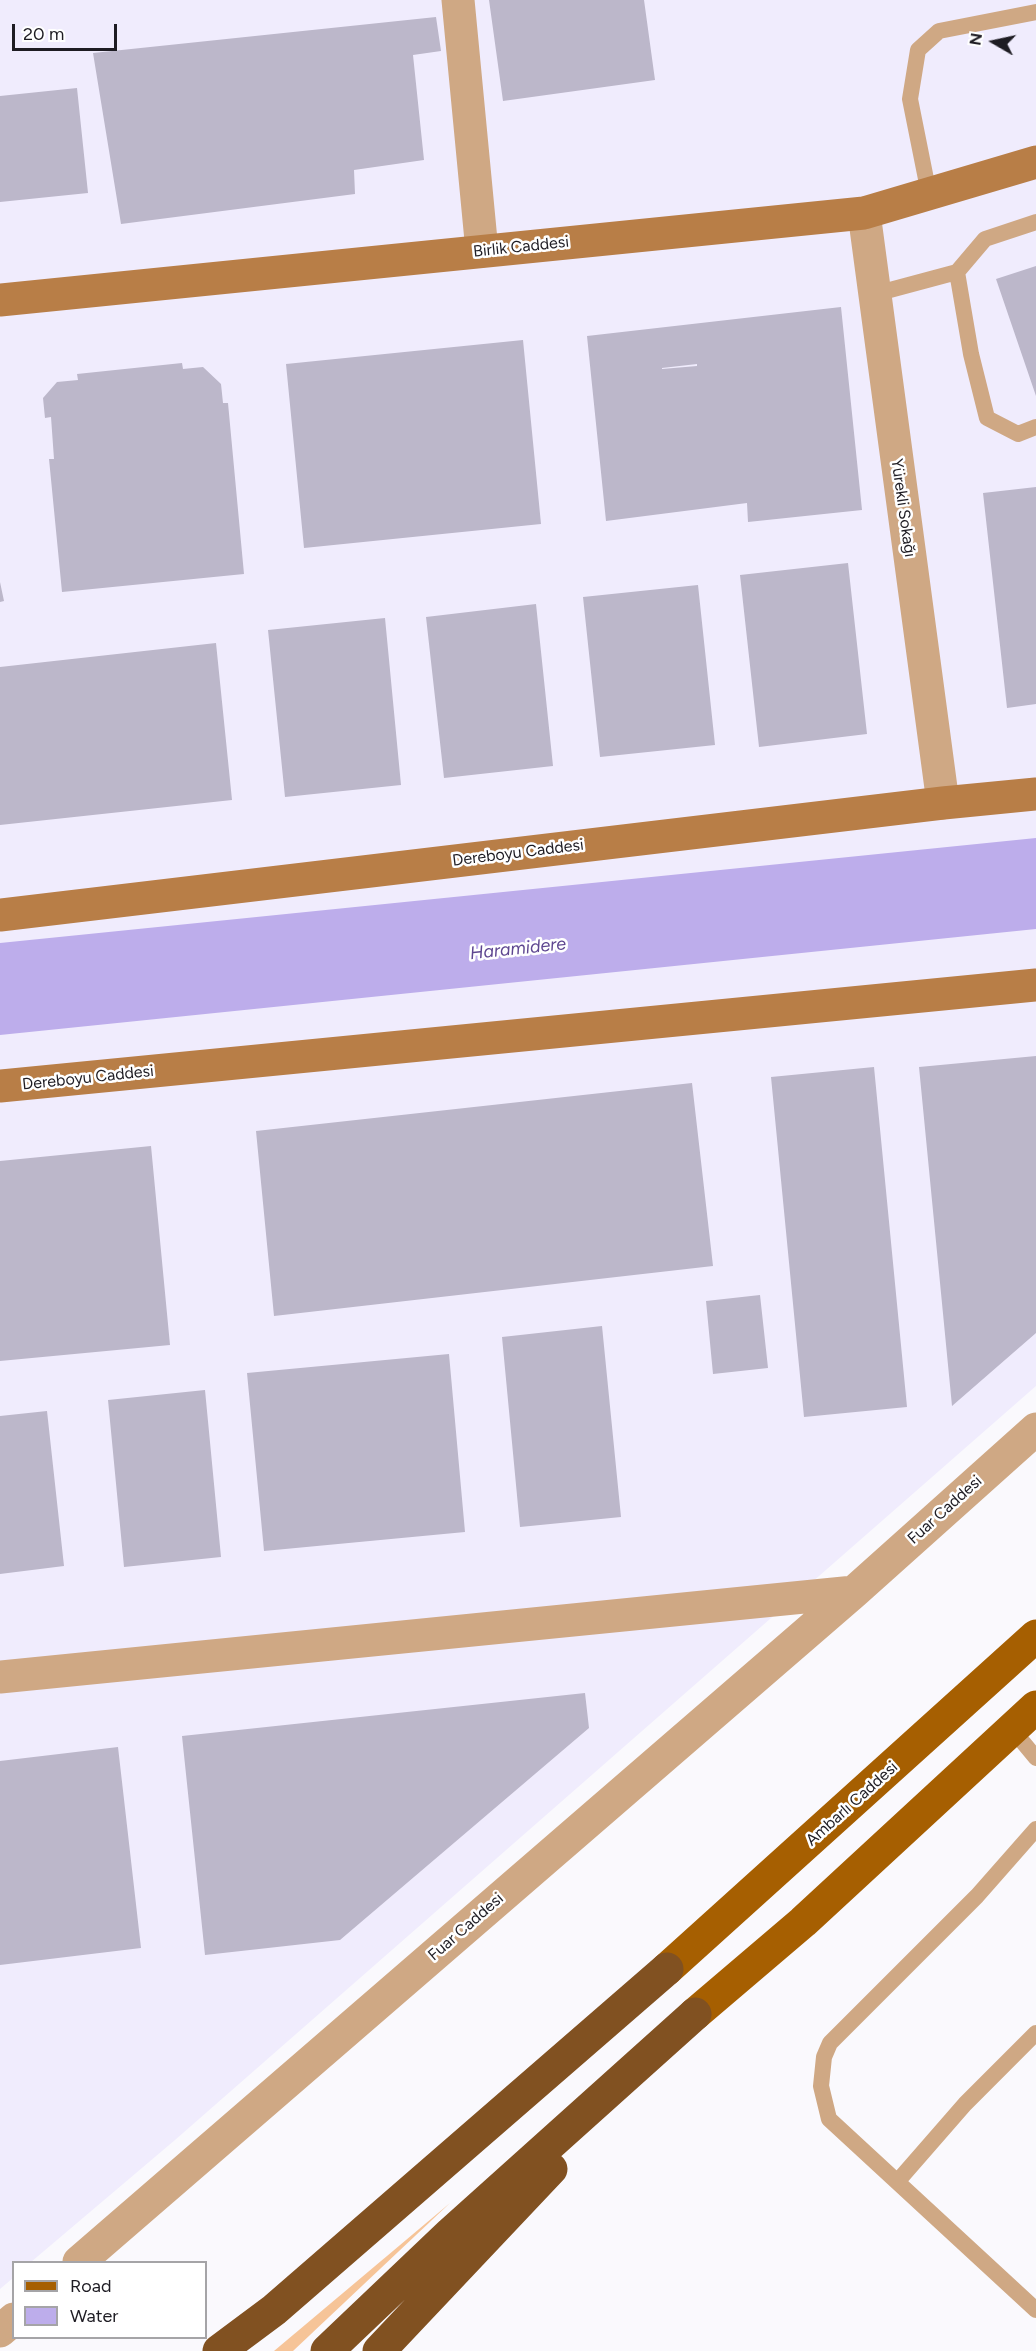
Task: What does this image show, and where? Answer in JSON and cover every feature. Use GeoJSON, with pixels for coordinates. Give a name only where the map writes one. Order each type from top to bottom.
{"type":"FeatureCollection","features":[{"type":"Feature","properties":{"kind":"highway"},"geometry":{"type":"LineString","coordinates":[[219,2351],[274,2310],[667,1969]]}},
{"type":"Feature","properties":{"kind":"highway"},"geometry":{"type":"LineString","coordinates":[[327,2351],[451,2233],[695,2014]]}},
{"type":"Feature","properties":{"kind":"highway"},"geometry":{"type":"LineString","coordinates":[[379,2351],[695,2014]]}},
{"type":"Feature","properties":{"kind":"main road","name":"Ambarlı Caddesi"},"geometry":{"type":"LineString","coordinates":[[667,1969],[1036,1636]]}},
{"type":"Feature","properties":{"kind":"main road"},"geometry":{"type":"LineString","coordinates":[[695,2014],[803,1922],[1036,1707]]}},
{"type":"Feature","properties":{"kind":"street"},"geometry":{"type":"LineString","coordinates":[[458,0],[482,251]]}},
{"type":"Feature","properties":{"kind":"street","name":"Birlik Caddesi"},"geometry":{"type":"LineString","coordinates":[[0,300],[864,213],[1036,162]]}},
{"type":"Feature","properties":{"kind":"street","name":"Yürekli Sokağı"},"geometry":{"type":"LineString","coordinates":[[864,213],[943,803]]}},
{"type":"Feature","properties":{"kind":"street","name":"Dereboyu Caddesi"},"geometry":{"type":"LineString","coordinates":[[0,915],[943,803],[1036,794]]}},
{"type":"Feature","properties":{"kind":"street","name":"Dereboyu Caddesi"},"geometry":{"type":"LineString","coordinates":[[0,1086],[1036,985]]}},
{"type":"Feature","properties":{"kind":"street","name":"Fuar Caddesi"},"geometry":{"type":"LineString","coordinates":[[80,2261],[854,1592],[1036,1429]]}},
{"type":"Feature","properties":{"kind":"street"},"geometry":{"type":"LineString","coordinates":[[0,1677],[854,1592]]}},
{"type":"Feature","properties":{"kind":"street"},"geometry":{"type":"LineString","coordinates":[[0,2331],[12,2321]]}},
{"type":"Feature","properties":{"kind":"lane"},"geometry":{"type":"LineString","coordinates":[[929,194],[910,99],[918,50],[939,31],[1036,12]]}},
{"type":"Feature","properties":{"kind":"lane"},"geometry":{"type":"LineString","coordinates":[[875,294],[957,272],[985,239],[1036,222]]}},
{"type":"Feature","properties":{"kind":"lane"},"geometry":{"type":"LineString","coordinates":[[957,272],[971,354],[987,418],[1018,434],[1036,428]]}},
{"type":"Feature","properties":{"kind":"lane"},"geometry":{"type":"LineString","coordinates":[[1012,1729],[1036,1758]]}},
{"type":"Feature","properties":{"kind":"lane"},"geometry":{"type":"LineString","coordinates":[[1036,1829],[977,1896],[830,2043],[824,2057],[821,2086],[829,2119],[1036,2310]]}},
{"type":"Feature","properties":{"kind":"lane"},"geometry":{"type":"LineString","coordinates":[[897,2182],[965,2104],[1036,2033]]}},
{"type":"Feature","properties":{"kind":"shaded area"},"geometry":{"type":"Polygon","coordinates":[[[0,0],[1036,0],[1036,1386],[175,2140],[32,2261],[12,2261],[12,2279],[0,2289],[0,0]]]}},
{"type":"Feature","properties":{"kind":"shaded area"},"geometry":{"type":"Polygon","coordinates":[[[450,2203],[293,2351],[274,2351],[450,2203]]]}},
{"type":"Feature","properties":{"kind":"water","name":"Haramidere"},"geometry":{"type":"Polygon","coordinates":[[[1036,838],[1036,929],[0,1035],[0,943],[1036,838]]]}},
{"type":"Feature","properties":{"kind":"building"},"geometry":{"type":"Polygon","coordinates":[[[489,0],[644,0],[655,80],[503,101],[489,0]]]}},
{"type":"Feature","properties":{"kind":"building"},"geometry":{"type":"Polygon","coordinates":[[[436,17],[441,51],[413,55],[424,160],[354,170],[355,194],[121,224],[93,53],[436,17]]]}},
{"type":"Feature","properties":{"kind":"building"},"geometry":{"type":"Polygon","coordinates":[[[77,88],[88,193],[0,202],[0,96],[77,88]]]}},
{"type":"Feature","properties":{"kind":"building"},"geometry":{"type":"Polygon","coordinates":[[[1036,266],[1036,396],[996,279],[1036,266]]]}},
{"type":"Feature","properties":{"kind":"building"},"geometry":{"type":"Polygon","coordinates":[[[841,307],[862,510],[748,522],[747,503],[606,521],[587,336],[841,307]],[[697,364],[662,369],[697,366],[697,364]]]}},
{"type":"Feature","properties":{"kind":"building"},"geometry":{"type":"Polygon","coordinates":[[[523,340],[541,524],[304,548],[286,364],[523,340]]]}},
{"type":"Feature","properties":{"kind":"building"},"geometry":{"type":"Polygon","coordinates":[[[182,363],[183,369],[203,367],[221,384],[223,403],[228,403],[244,574],[62,592],[49,459],[54,459],[51,417],[45,418],[43,398],[57,382],[78,380],[77,374],[182,363]]]}},
{"type":"Feature","properties":{"kind":"building"},"geometry":{"type":"Polygon","coordinates":[[[1036,487],[1036,704],[1007,708],[983,493],[1036,487]]]}},
{"type":"Feature","properties":{"kind":"building"},"geometry":{"type":"Polygon","coordinates":[[[848,563],[867,734],[759,747],[740,575],[848,563]]]}},
{"type":"Feature","properties":{"kind":"building"},"geometry":{"type":"Polygon","coordinates":[[[0,582],[4,601],[0,602],[0,582]]]}},
{"type":"Feature","properties":{"kind":"building"},"geometry":{"type":"Polygon","coordinates":[[[698,585],[715,745],[600,757],[583,597],[698,585]]]}},
{"type":"Feature","properties":{"kind":"building"},"geometry":{"type":"Polygon","coordinates":[[[536,604],[553,766],[444,778],[426,617],[536,604]]]}},
{"type":"Feature","properties":{"kind":"building"},"geometry":{"type":"Polygon","coordinates":[[[385,618],[401,785],[285,797],[268,630],[385,618]]]}},
{"type":"Feature","properties":{"kind":"building"},"geometry":{"type":"Polygon","coordinates":[[[216,643],[232,800],[0,825],[0,667],[216,643]]]}},
{"type":"Feature","properties":{"kind":"building"},"geometry":{"type":"Polygon","coordinates":[[[1036,1056],[1036,1333],[952,1406],[919,1067],[1036,1056]]]}},
{"type":"Feature","properties":{"kind":"building"},"geometry":{"type":"Polygon","coordinates":[[[874,1067],[907,1407],[804,1417],[771,1077],[874,1067]]]}},
{"type":"Feature","properties":{"kind":"building"},"geometry":{"type":"Polygon","coordinates":[[[692,1083],[713,1266],[274,1316],[256,1131],[692,1083]]]}},
{"type":"Feature","properties":{"kind":"building"},"geometry":{"type":"Polygon","coordinates":[[[151,1146],[170,1345],[0,1361],[0,1161],[151,1146]]]}},
{"type":"Feature","properties":{"kind":"building"},"geometry":{"type":"Polygon","coordinates":[[[760,1295],[768,1368],[713,1374],[706,1301],[760,1295]]]}},
{"type":"Feature","properties":{"kind":"building"},"geometry":{"type":"Polygon","coordinates":[[[602,1326],[621,1517],[520,1527],[502,1337],[602,1326]]]}},
{"type":"Feature","properties":{"kind":"building"},"geometry":{"type":"Polygon","coordinates":[[[449,1354],[465,1532],[264,1551],[247,1373],[449,1354]]]}},
{"type":"Feature","properties":{"kind":"building"},"geometry":{"type":"Polygon","coordinates":[[[205,1390],[221,1557],[124,1567],[108,1400],[205,1390]]]}},
{"type":"Feature","properties":{"kind":"building"},"geometry":{"type":"Polygon","coordinates":[[[47,1411],[64,1566],[0,1574],[0,1416],[47,1411]]]}},
{"type":"Feature","properties":{"kind":"building"},"geometry":{"type":"Polygon","coordinates":[[[585,1693],[589,1728],[340,1940],[205,1955],[182,1736],[585,1693]]]}},
{"type":"Feature","properties":{"kind":"building"},"geometry":{"type":"Polygon","coordinates":[[[118,1747],[141,1948],[0,1965],[0,1761],[118,1747]]]}}]}
